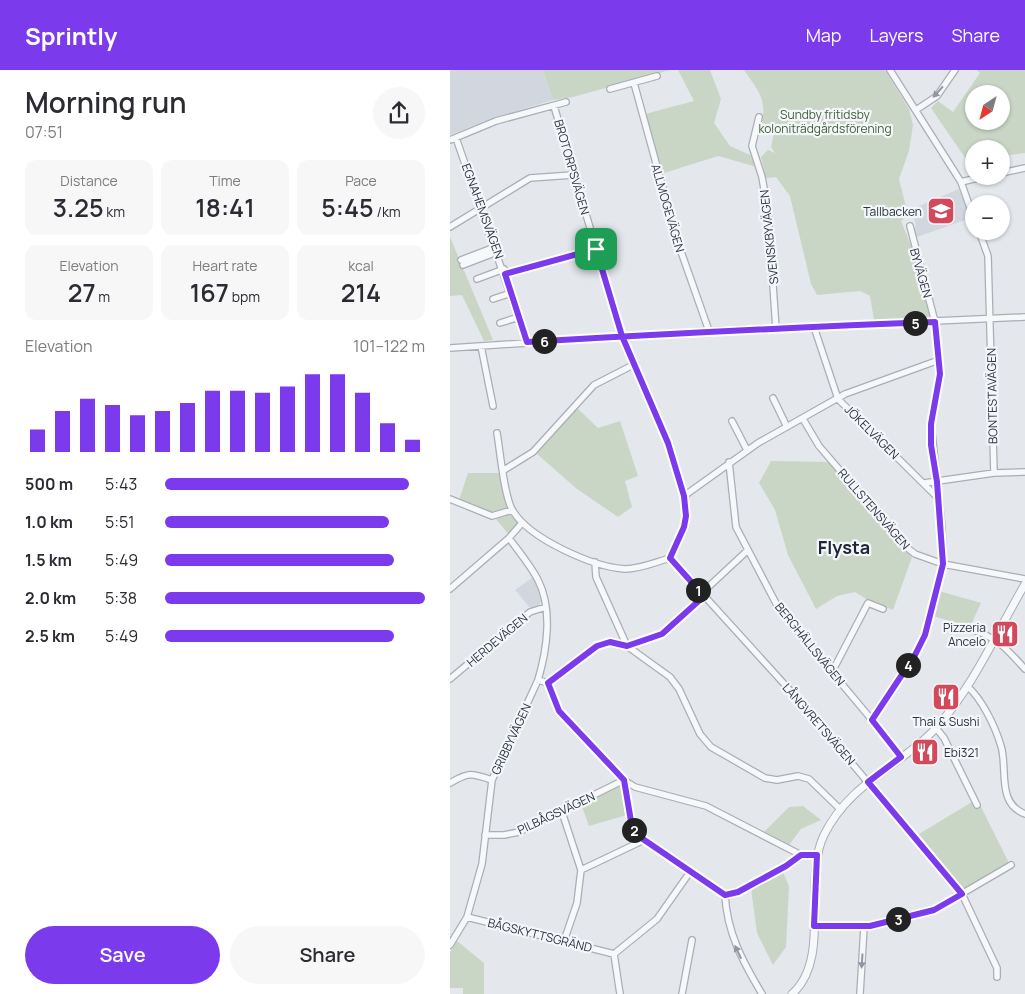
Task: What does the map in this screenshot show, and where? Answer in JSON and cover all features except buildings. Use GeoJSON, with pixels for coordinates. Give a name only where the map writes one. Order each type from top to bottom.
{"type":"FeatureCollection","features":[{"type":"Feature","properties":{"kind":"street"},"geometry":{"type":"LineString","coordinates":[[890,70],[960,182],[965,195]]}},
{"type":"Feature","properties":{"kind":"street"},"geometry":{"type":"LineString","coordinates":[[916,110],[937,96],[955,70]]}},
{"type":"Feature","properties":{"kind":"street"},"geometry":{"type":"LineString","coordinates":[[610,89],[657,76]]}},
{"type":"Feature","properties":{"kind":"street","name":"ALLMOGEVÄGEN"},"geometry":{"type":"LineString","coordinates":[[634,83],[678,243],[709,331]]}},
{"type":"Feature","properties":{"kind":"street"},"geometry":{"type":"LineString","coordinates":[[453,139],[496,121],[566,102]]}},
{"type":"Feature","properties":{"kind":"street","name":"BROTORPSVÄGEN"},"geometry":{"type":"LineString","coordinates":[[554,106],[622,336],[668,443],[684,496],[686,516],[684,527],[670,558]]}},
{"type":"Feature","properties":{"kind":"street","name":"SVENSKBYVÄGEN"},"geometry":{"type":"LineString","coordinates":[[759,117],[752,146],[762,177],[768,212],[776,329]]}},
{"type":"Feature","properties":{"kind":"street","name":"EGNAHEMSVÄGEN"},"geometry":{"type":"LineString","coordinates":[[453,139],[482,208],[527,342]]}},
{"type":"Feature","properties":{"kind":"street"},"geometry":{"type":"LineString","coordinates":[[1010,171],[1025,168]]}},
{"type":"Feature","properties":{"kind":"street"},"geometry":{"type":"LineString","coordinates":[[450,227],[530,178],[573,175]]}},
{"type":"Feature","properties":{"kind":"street"},"geometry":{"type":"LineString","coordinates":[[960,182],[965,181]]}},
{"type":"Feature","properties":{"kind":"street","name":"BYVÄGEN"},"geometry":{"type":"LineString","coordinates":[[872,720],[915,655],[925,635],[943,564],[937,482],[931,445],[931,424],[940,374],[939,360],[935,322],[910,226]]}},
{"type":"Feature","properties":{"kind":"street","name":"BONTESTAVÄGEN"},"geometry":{"type":"LineString","coordinates":[[982,240],[988,256],[994,473]]}},
{"type":"Feature","properties":{"kind":"street"},"geometry":{"type":"LineString","coordinates":[[477,279],[596,249]]}},
{"type":"Feature","properties":{"kind":"street"},"geometry":{"type":"LineString","coordinates":[[462,262],[496,250]]}},
{"type":"Feature","properties":{"kind":"street"},"geometry":{"type":"LineString","coordinates":[[493,299],[511,293]]}},
{"type":"Feature","properties":{"kind":"street"},"geometry":{"type":"LineString","coordinates":[[500,323],[519,317]]}},
{"type":"Feature","properties":{"kind":"street"},"geometry":{"type":"LineString","coordinates":[[450,348],[709,331],[1025,317]]}},
{"type":"Feature","properties":{"kind":"street","name":"JÖKELVÄGEN"},"geometry":{"type":"LineString","coordinates":[[814,327],[838,399],[938,498]]}},
{"type":"Feature","properties":{"kind":"street"},"geometry":{"type":"LineString","coordinates":[[481,346],[492,406]]}},
{"type":"Feature","properties":{"kind":"street"},"geometry":{"type":"LineString","coordinates":[[684,496],[747,450],[845,394],[939,360]]}},
{"type":"Feature","properties":{"kind":"street"},"geometry":{"type":"LineString","coordinates":[[504,470],[533,452],[594,385],[635,364]]}},
{"type":"Feature","properties":{"kind":"street"},"geometry":{"type":"LineString","coordinates":[[773,398],[788,427]]}},
{"type":"Feature","properties":{"kind":"street","name":"RULLSTENSVÄGEN"},"geometry":{"type":"LineString","coordinates":[[803,419],[819,446],[905,546],[915,554],[943,564],[1025,578]]}},
{"type":"Feature","properties":{"kind":"street"},"geometry":{"type":"LineString","coordinates":[[732,421],[747,450]]}},
{"type":"Feature","properties":{"kind":"street"},"geometry":{"type":"LineString","coordinates":[[497,433],[512,510],[522,523],[574,554],[608,566],[628,569],[670,558]]}},
{"type":"Feature","properties":{"kind":"street","name":"BERGHÄLLSVÄGEN"},"geometry":{"type":"LineString","coordinates":[[729,462],[736,526],[779,609],[901,757]]}},
{"type":"Feature","properties":{"kind":"street"},"geometry":{"type":"LineString","coordinates":[[924,483],[994,473],[1025,472]]}},
{"type":"Feature","properties":{"kind":"street"},"geometry":{"type":"LineString","coordinates":[[450,499],[492,516],[512,510]]}},
{"type":"Feature","properties":{"kind":"street"},"geometry":{"type":"LineString","coordinates":[[450,589],[509,538],[522,523]]}},
{"type":"Feature","properties":{"kind":"street","name":"GRIBBYVÄGEN"},"geometry":{"type":"LineString","coordinates":[[450,945],[467,917],[482,864],[492,780],[538,680],[543,663],[546,607],[538,581],[509,538]]}},
{"type":"Feature","properties":{"kind":"street"},"geometry":{"type":"LineString","coordinates":[[627,646],[662,634],[702,598],[704,591],[748,550]]}},
{"type":"Feature","properties":{"kind":"street","name":"LÅNGVRETSVÄGEN"},"geometry":{"type":"LineString","coordinates":[[670,558],[796,697],[962,894],[997,968],[997,977]]}},
{"type":"Feature","properties":{"kind":"street"},"geometry":{"type":"LineString","coordinates":[[595,562],[596,577],[627,646]]}},
{"type":"Feature","properties":{"kind":"street"},"geometry":{"type":"LineString","coordinates":[[792,994],[811,964],[817,855],[827,830],[841,810],[868,782],[936,728],[967,686],[1025,584]]}},
{"type":"Feature","properties":{"kind":"street"},"geometry":{"type":"LineString","coordinates":[[832,672],[868,603],[883,609]]}},
{"type":"Feature","properties":{"kind":"street","name":"HERDEVÄGEN"},"geometry":{"type":"LineString","coordinates":[[450,679],[530,612],[546,607]]}},
{"type":"Feature","properties":{"kind":"street"},"geometry":{"type":"LineString","coordinates":[[970,628],[994,638],[1008,649],[1025,669]]}},
{"type":"Feature","properties":{"kind":"street"},"geometry":{"type":"LineString","coordinates":[[548,683],[597,646],[610,642],[627,646],[674,683],[684,698],[700,734],[711,747],[765,778],[777,780],[798,776],[809,779],[841,810]]}},
{"type":"Feature","properties":{"kind":"street"},"geometry":{"type":"LineString","coordinates":[[538,680],[548,683]]}},
{"type":"Feature","properties":{"kind":"street"},"geometry":{"type":"LineString","coordinates":[[548,683],[559,711],[624,780],[643,789],[706,806],[801,855],[817,855]]}},
{"type":"Feature","properties":{"kind":"street"},"geometry":{"type":"LineString","coordinates":[[967,686],[975,694],[1001,747],[1003,779],[1009,798],[1019,812],[1025,814]]}},
{"type":"Feature","properties":{"kind":"street"},"geometry":{"type":"LineString","coordinates":[[936,728],[944,738],[977,805]]}},
{"type":"Feature","properties":{"kind":"street"},"geometry":{"type":"LineString","coordinates":[[450,783],[467,774],[474,774],[492,780]]}},
{"type":"Feature","properties":{"kind":"street"},"geometry":{"type":"LineString","coordinates":[[624,780],[632,827],[637,835],[725,895],[738,892],[786,866],[801,855]]}},
{"type":"Feature","properties":{"kind":"street","name":"PILBÅGSVÄGEN"},"geometry":{"type":"LineString","coordinates":[[485,835],[504,836],[519,832],[624,780]]}},
{"type":"Feature","properties":{"kind":"street"},"geometry":{"type":"LineString","coordinates":[[562,812],[580,870],[577,903],[564,941]]}},
{"type":"Feature","properties":{"kind":"street"},"geometry":{"type":"LineString","coordinates":[[580,870],[644,840]]}},
{"type":"Feature","properties":{"kind":"street"},"geometry":{"type":"LineString","coordinates":[[814,926],[864,927],[934,910],[1011,865]]}},
{"type":"Feature","properties":{"kind":"street"},"geometry":{"type":"LineString","coordinates":[[620,994],[614,954],[658,919],[690,872]]}},
{"type":"Feature","properties":{"kind":"street"},"geometry":{"type":"LineString","coordinates":[[725,895],[726,915],[731,935],[739,955],[762,994]]}},
{"type":"Feature","properties":{"kind":"street","name":"BÅGSKYTTSGRÄND"},"geometry":{"type":"LineString","coordinates":[[467,917],[614,954]]}},
{"type":"Feature","properties":{"kind":"street"},"geometry":{"type":"LineString","coordinates":[[860,994],[864,927]]}},
{"type":"Feature","properties":{"kind":"street"},"geometry":{"type":"LineString","coordinates":[[682,994],[692,940]]}},
{"type":"Feature","properties":{"kind":"shaded area"},"geometry":{"type":"Polygon","coordinates":[[[450,70],[543,70],[553,100],[496,117],[450,135],[450,70]]]}},
{"type":"Feature","properties":{"kind":"shaded area","name":"Tallbacken"},"geometry":{"type":"Polygon","coordinates":[[[959,189],[965,204],[965,220],[914,238],[913,233],[916,225],[913,215],[917,207],[959,189]]]}},
{"type":"Feature","properties":{"kind":"shaded area"},"geometry":{"type":"Polygon","coordinates":[[[533,577],[542,599],[539,605],[531,609],[515,590],[533,577]]]}},
{"type":"Feature","properties":{"kind":"green space"},"geometry":{"type":"Polygon","coordinates":[[[543,70],[670,70],[573,97],[553,100],[543,70]]]}},
{"type":"Feature","properties":{"kind":"green space"},"geometry":{"type":"Polygon","coordinates":[[[678,70],[710,70],[721,99],[714,123],[730,146],[750,155],[757,167],[718,156],[661,174],[645,114],[694,101],[678,70]]]}},
{"type":"Feature","properties":{"kind":"green space","name":"Sundby fritidsby koloniträdgårdsförening"},"geometry":{"type":"Polygon","coordinates":[[[744,70],[885,70],[909,109],[913,125],[909,151],[899,179],[908,215],[901,221],[913,250],[932,314],[929,317],[874,320],[870,296],[860,291],[817,295],[811,284],[790,196],[776,177],[766,178],[761,157],[768,150],[775,153],[771,147],[775,128],[762,123],[763,107],[760,94],[744,70]]]}},
{"type":"Feature","properties":{"kind":"green space"},"geometry":{"type":"Polygon","coordinates":[[[977,70],[1025,70],[1025,153],[1010,155],[1010,140],[965,140],[965,158],[931,108],[938,101],[953,112],[965,95],[965,130],[1010,130],[1010,85],[972,85],[980,73],[977,70]]]}},
{"type":"Feature","properties":{"kind":"green space"},"geometry":{"type":"Polygon","coordinates":[[[450,237],[493,340],[484,341],[462,295],[450,296],[450,237]]]}},
{"type":"Feature","properties":{"kind":"green space"},"geometry":{"type":"Polygon","coordinates":[[[577,408],[598,428],[620,421],[638,476],[625,481],[632,507],[618,517],[577,489],[536,453],[577,408]]]}},
{"type":"Feature","properties":{"kind":"green space"},"geometry":{"type":"Polygon","coordinates":[[[771,461],[828,462],[912,557],[893,610],[868,600],[855,592],[837,596],[816,609],[788,555],[775,510],[759,483],[771,461]]]}},
{"type":"Feature","properties":{"kind":"green space"},"geometry":{"type":"Polygon","coordinates":[[[468,473],[501,473],[508,509],[492,513],[459,500],[468,473]]]}},
{"type":"Feature","properties":{"kind":"green space"},"geometry":{"type":"Polygon","coordinates":[[[508,514],[516,518],[518,523],[509,535],[496,519],[508,514]]]}},
{"type":"Feature","properties":{"kind":"green space"},"geometry":{"type":"Polygon","coordinates":[[[939,591],[981,603],[970,627],[933,616],[939,591]]]}},
{"type":"Feature","properties":{"kind":"green space"},"geometry":{"type":"Polygon","coordinates":[[[619,785],[622,787],[627,815],[589,826],[581,804],[619,785]]]}},
{"type":"Feature","properties":{"kind":"green space"},"geometry":{"type":"Polygon","coordinates":[[[977,799],[1009,863],[963,889],[919,834],[977,799]]]}},
{"type":"Feature","properties":{"kind":"green space"},"geometry":{"type":"Polygon","coordinates":[[[803,806],[821,820],[801,829],[789,845],[764,832],[789,807],[803,806]]]}},
{"type":"Feature","properties":{"kind":"green space"},"geometry":{"type":"Polygon","coordinates":[[[782,870],[789,886],[786,947],[773,965],[757,933],[751,888],[782,870]]]}},
{"type":"Feature","properties":{"kind":"green space"},"geometry":{"type":"Polygon","coordinates":[[[457,941],[484,963],[484,994],[463,994],[463,988],[450,988],[450,952],[457,941]]]}},
{"type":"Feature","properties":{"kind":"place","name":"Tallbacken"},"geometry":{"type":"Point","coordinates":[941,211]}},
{"type":"Feature","properties":{"kind":"place","name":"Pizzeria Ancelo"},"geometry":{"type":"Point","coordinates":[1005,634]}},
{"type":"Feature","properties":{"kind":"place","name":"Thai & Sushi"},"geometry":{"type":"Point","coordinates":[946,697]}},
{"type":"Feature","properties":{"kind":"place","name":"Ebi321"},"geometry":{"type":"Point","coordinates":[925,752]}},
{"type":"Feature","properties":{"kind":"district","name":"Flysta"},"geometry":{"type":"Point","coordinates":[844,547]}},
{"type":"Feature","properties":{"kind":"route"},"geometry":{"type":"LineString","coordinates":[[596,249],[505,274],[527,342],[622,336],[709,331],[935,322],[940,374],[931,424],[931,445],[942,528],[943,564],[925,635],[915,655],[872,720],[901,757],[868,782],[962,894],[934,910],[864,927],[814,926],[815,864],[817,855],[801,855],[786,866],[738,892],[725,895],[637,835],[632,827],[624,780],[559,711],[548,683],[597,646],[610,642],[627,646],[662,634],[669,630],[703,595],[670,558],[684,527],[686,516],[684,496],[668,443],[622,336],[596,249]]}}]}
